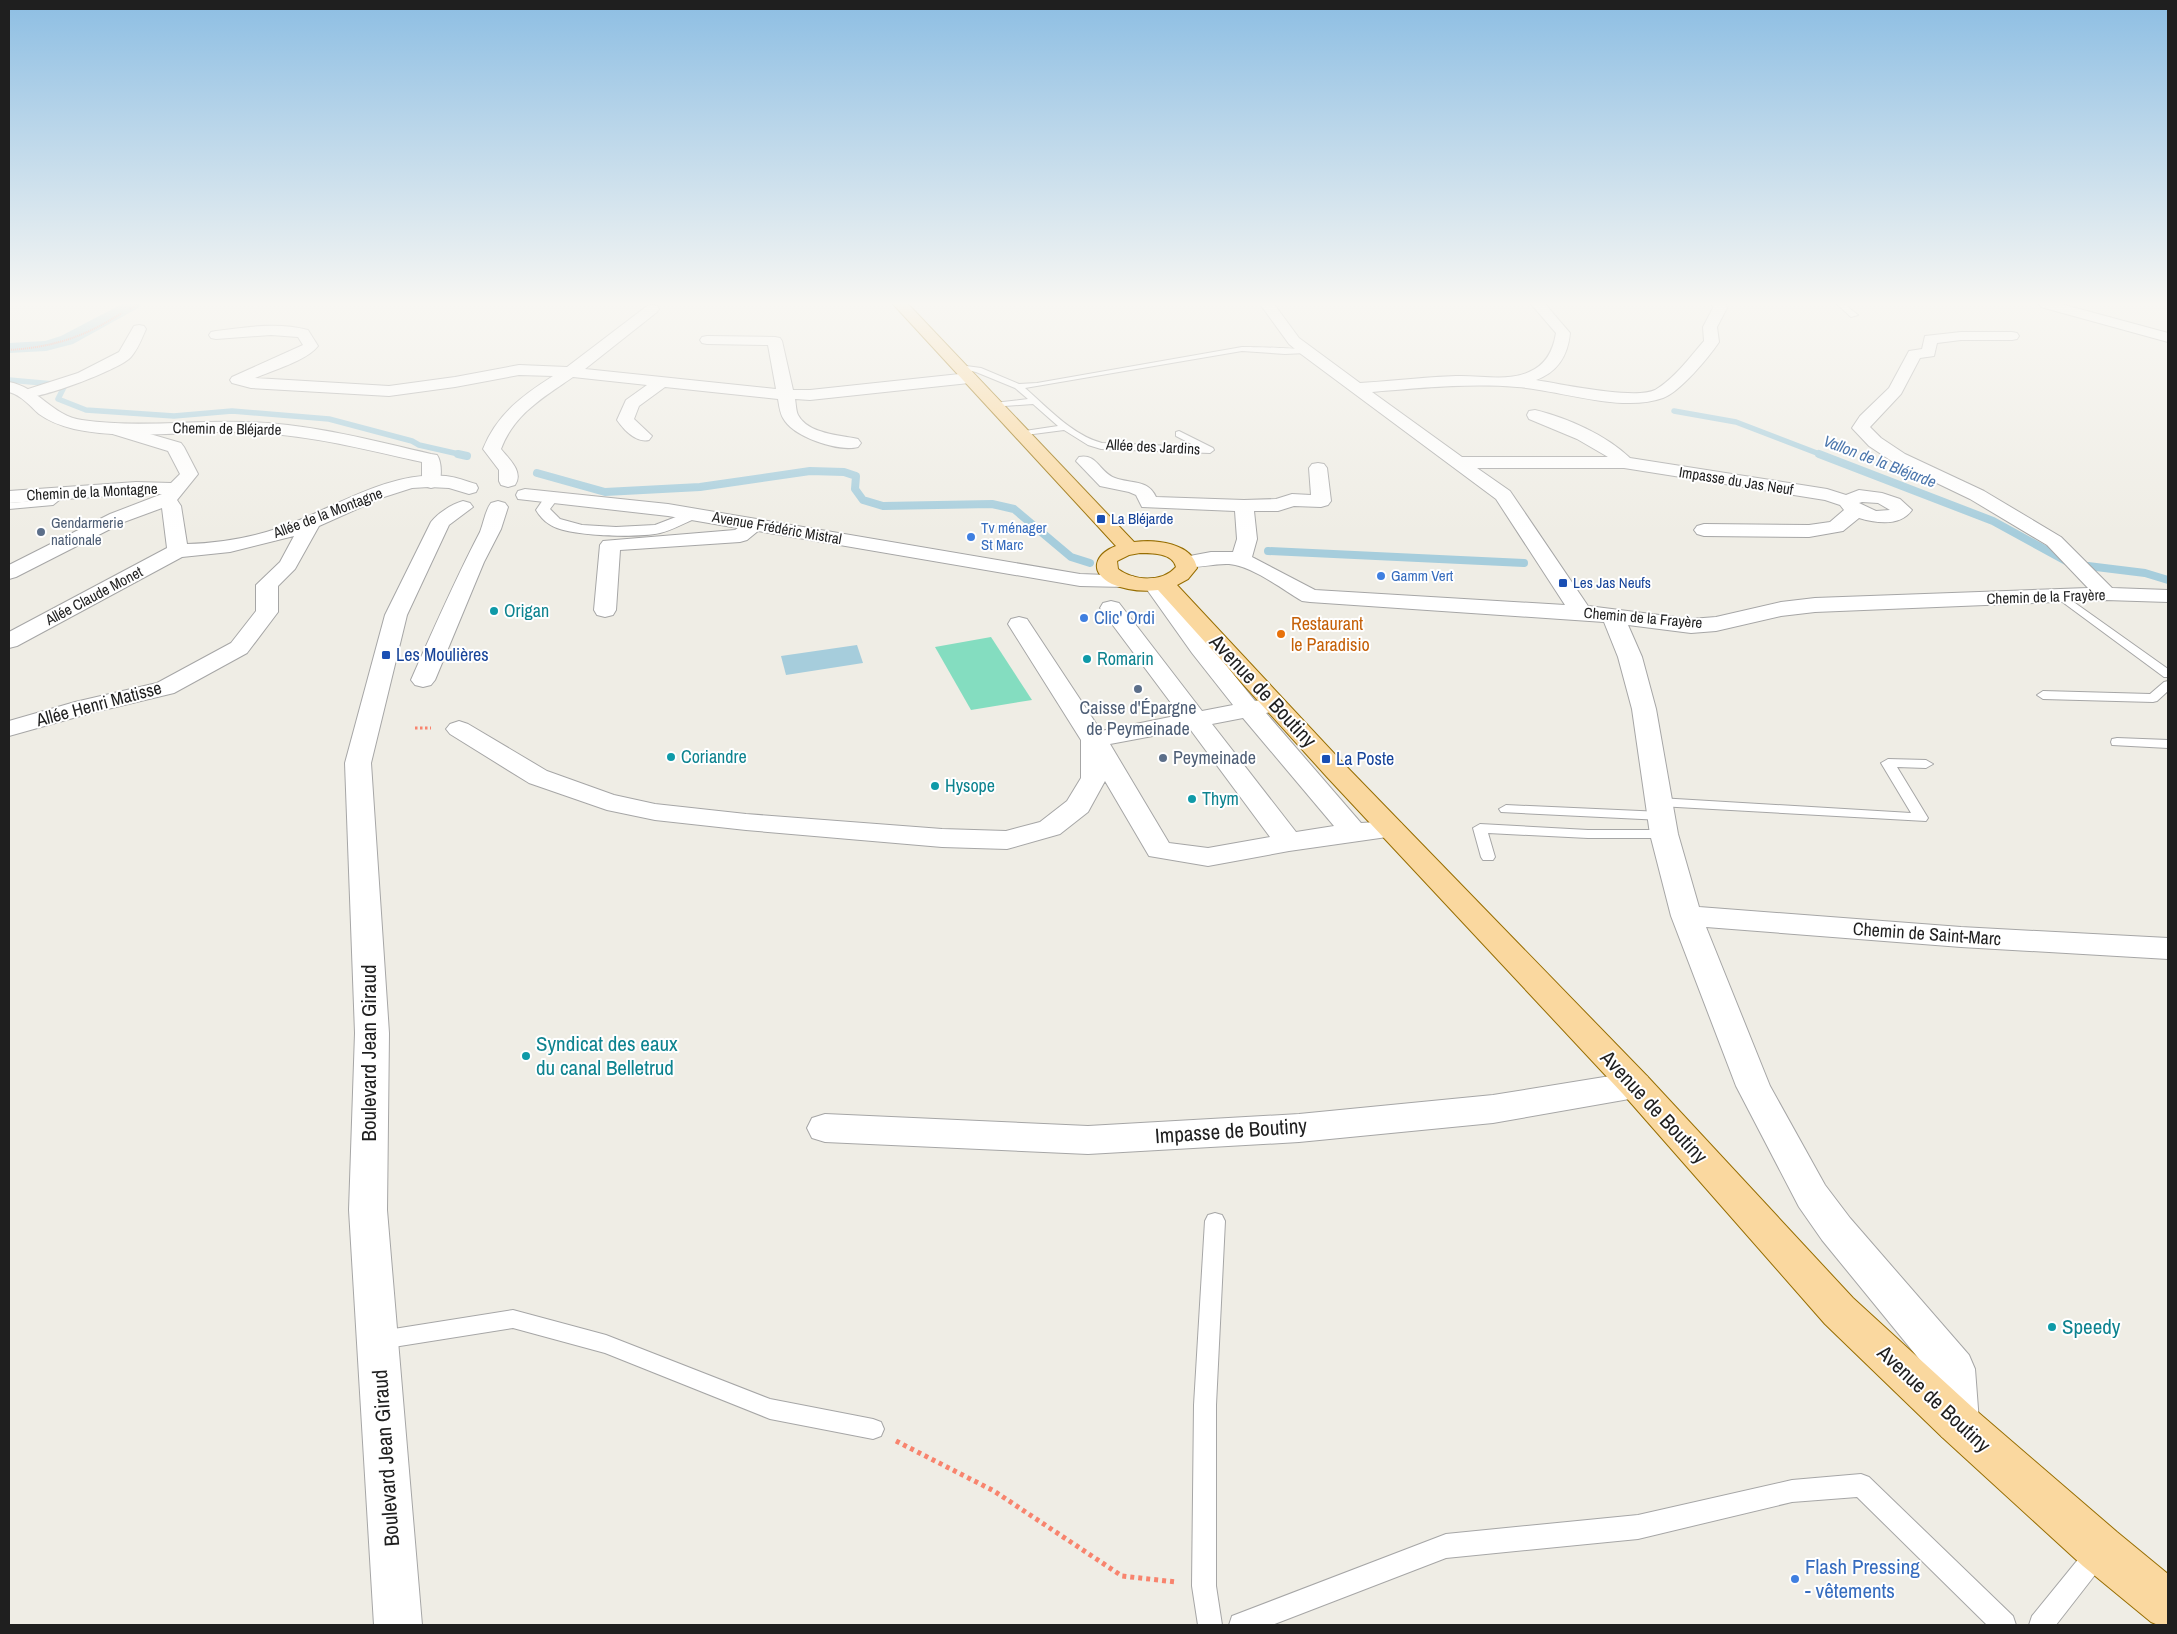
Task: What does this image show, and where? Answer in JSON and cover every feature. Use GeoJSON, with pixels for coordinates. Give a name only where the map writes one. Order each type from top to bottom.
{"type":"FeatureCollection","features":[{"type":"Feature","properties":{"kind":"main road"},"geometry":{"type":"LineString","coordinates":[[971,380],[1129,548],[1111,556],[1107,561],[1106,567],[1109,572],[1124,581],[1168,576]]}},
{"type":"Feature","properties":{"kind":"main road","name":"Avenue de Boutiny"},"geometry":{"type":"LineString","coordinates":[[1129,548],[1153,547],[1182,556],[1168,576],[1262,706],[1392,829],[1635,1085],[1840,1311],[1957,1422],[2100,1549],[2168,1605]]}},
{"type":"Feature","properties":{"kind":"street"},"geometry":{"type":"LineString","coordinates":[[28,394],[71,380]]}},
{"type":"Feature","properties":{"kind":"street"},"geometry":{"type":"LineString","coordinates":[[239,380],[251,383],[389,390],[464,380]]}},
{"type":"Feature","properties":{"kind":"street"},"geometry":{"type":"LineString","coordinates":[[508,482],[508,470],[492,449],[495,435],[520,407],[558,380]]}},
{"type":"Feature","properties":{"kind":"street"},"geometry":{"type":"LineString","coordinates":[[638,380],[810,395],[913,380]]}},
{"type":"Feature","properties":{"kind":"street"},"geometry":{"type":"LineString","coordinates":[[782,380],[790,417],[803,429],[822,438],[852,443]]}},
{"type":"Feature","properties":{"kind":"street"},"geometry":{"type":"LineString","coordinates":[[1347,380],[1503,495],[1581,612]]}},
{"type":"Feature","properties":{"kind":"street"},"geometry":{"type":"LineString","coordinates":[[1517,382],[1523,380]]}},
{"type":"Feature","properties":{"kind":"street"},"geometry":{"type":"LineString","coordinates":[[1358,388],[1457,381],[1517,382],[1645,397],[1659,394],[1673,380]]}},
{"type":"Feature","properties":{"kind":"street"},"geometry":{"type":"LineString","coordinates":[[1902,380],[1885,402],[1864,419],[1861,428],[1875,442],[1899,458],[1977,496],[2054,541],[2106,594]]}},
{"type":"Feature","properties":{"kind":"street"},"geometry":{"type":"LineString","coordinates":[[643,436],[625,420],[632,404],[660,383]]}},
{"type":"Feature","properties":{"kind":"street","name":"Chemin de Bléjarde"},"geometry":{"type":"LineString","coordinates":[[9,387],[28,394],[41,408],[60,420],[81,425],[112,428],[212,426],[268,428],[310,434],[431,459],[430,482]]}},
{"type":"Feature","properties":{"kind":"street"},"geometry":{"type":"LineString","coordinates":[[1535,415],[1554,422],[1616,453],[1624,463]]}},
{"type":"Feature","properties":{"kind":"street"},"geometry":{"type":"LineString","coordinates":[[9,573],[117,518],[171,494],[189,474],[175,447],[112,428]]}},
{"type":"Feature","properties":{"kind":"street"},"geometry":{"type":"LineString","coordinates":[[1085,461],[1107,482],[1134,486],[1144,492],[1148,503],[1244,506],[1278,505],[1292,500],[1321,501],[1318,468]]}},
{"type":"Feature","properties":{"kind":"street","name":"Impasse du Jas Neuf"},"geometry":{"type":"LineString","coordinates":[[1460,462],[1624,463],[1827,495],[1852,506],[1836,527],[1809,532],[1704,530]]}},
{"type":"Feature","properties":{"kind":"street","name":"Allée de la Montagne"},"geometry":{"type":"LineString","coordinates":[[178,550],[201,550],[234,545],[312,522],[380,491],[430,482],[446,482],[485,509],[515,502],[525,495]]}},
{"type":"Feature","properties":{"kind":"street"},"geometry":{"type":"LineString","coordinates":[[466,497],[488,483],[508,482],[526,487],[525,495]]}},
{"type":"Feature","properties":{"kind":"street","name":"Chemin de la Montagne"},"geometry":{"type":"LineString","coordinates":[[9,497],[136,488],[171,494]]}},
{"type":"Feature","properties":{"kind":"street"},"geometry":{"type":"LineString","coordinates":[[171,494],[178,550]]}},
{"type":"Feature","properties":{"kind":"street","name":"Avenue Frédéric Mistral"},"geometry":{"type":"LineString","coordinates":[[525,495],[694,514],[755,523],[1080,580],[1124,581]]}},
{"type":"Feature","properties":{"kind":"street","name":"Boulevard Jean Giraud"},"geometry":{"type":"LineString","coordinates":[[398,1625],[368,1210],[372,1033],[358,763],[396,615],[441,522],[466,497]]}},
{"type":"Feature","properties":{"kind":"street"},"geometry":{"type":"LineString","coordinates":[[552,497],[543,510],[555,522],[582,529],[616,532],[657,529],[694,514]]}},
{"type":"Feature","properties":{"kind":"street"},"geometry":{"type":"LineString","coordinates":[[1241,560],[1247,539],[1244,506]]}},
{"type":"Feature","properties":{"kind":"street"},"geometry":{"type":"LineString","coordinates":[[423,680],[474,562],[491,529],[498,507]]}},
{"type":"Feature","properties":{"kind":"street","name":"Allée Henri Matisse"},"geometry":{"type":"LineString","coordinates":[[9,729],[84,707],[165,688],[239,648],[267,612],[267,585],[288,565],[312,522]]}},
{"type":"Feature","properties":{"kind":"street"},"geometry":{"type":"LineString","coordinates":[[605,610],[610,545],[740,536],[755,523]]}},
{"type":"Feature","properties":{"kind":"street","name":"Allée Claude Monet"},"geometry":{"type":"LineString","coordinates":[[9,641],[178,550]]}},
{"type":"Feature","properties":{"kind":"street","name":"Chemin de la Frayère"},"geometry":{"type":"LineString","coordinates":[[1168,576],[1211,558],[1241,560],[1251,563],[1310,596],[1581,612],[1691,626],[1716,624],[1781,609],[1816,605],[2106,594],[2168,596]]}},
{"type":"Feature","properties":{"kind":"street","name":"Avenue Frédéric Mistral"},"geometry":{"type":"LineString","coordinates":[[1027,572],[1079,571],[1106,567]]}},
{"type":"Feature","properties":{"kind":"street"},"geometry":{"type":"LineString","coordinates":[[1111,608],[1288,842]]}},
{"type":"Feature","properties":{"kind":"street"},"geometry":{"type":"LineString","coordinates":[[1613,616],[1630,657],[1644,708],[1662,817],[1686,916],[1753,1086],[1812,1196],[1836,1229],[1954,1369],[1957,1422]]}},
{"type":"Feature","properties":{"kind":"street"},"geometry":{"type":"LineString","coordinates":[[1019,624],[1094,740],[1158,850],[1208,857],[1288,842],[1354,832],[1392,829]]}},
{"type":"Feature","properties":{"kind":"street"},"geometry":{"type":"LineString","coordinates":[[1094,740],[1262,706],[1354,832]]}},
{"type":"Feature","properties":{"kind":"street"},"geometry":{"type":"LineString","coordinates":[[459,729],[538,777],[607,802],[655,812],[746,822],[942,838],[1007,840],[1050,828],[1078,806],[1094,778],[1094,740]]}},
{"type":"Feature","properties":{"kind":"street","name":"Chemin de Saint-Marc"},"geometry":{"type":"LineString","coordinates":[[1686,916],[1962,938],[2168,948]]}},
{"type":"Feature","properties":{"kind":"street","name":"Impasse de Boutiny"},"geometry":{"type":"LineString","coordinates":[[825,1128],[1097,1139],[1299,1128],[1484,1110],[1635,1085]]}},
{"type":"Feature","properties":{"kind":"lane","name":"Allée des Jardins"},"geometry":{"type":"LineString","coordinates":[[1004,380],[1018,386],[1065,427],[1090,443],[1101,446],[1210,450],[1179,434]]}},
{"type":"Feature","properties":{"kind":"lane","name":"Allée des Jardins"},"geometry":{"type":"LineString","coordinates":[[1018,386],[1064,380]]}},
{"type":"Feature","properties":{"kind":"lane"},"geometry":{"type":"LineString","coordinates":[[994,405],[1034,401]]}},
{"type":"Feature","properties":{"kind":"lane"},"geometry":{"type":"LineString","coordinates":[[1021,434],[1065,427]]}},
{"type":"Feature","properties":{"kind":"lane"},"geometry":{"type":"LineString","coordinates":[[9,506],[50,503],[63,493]]}},
{"type":"Feature","properties":{"kind":"lane"},"geometry":{"type":"LineString","coordinates":[[2061,596],[2168,674]]}},
{"type":"Feature","properties":{"kind":"lane"},"geometry":{"type":"LineString","coordinates":[[2042,695],[2153,698],[2168,685]]}},
{"type":"Feature","properties":{"kind":"lane"},"geometry":{"type":"LineString","coordinates":[[2117,742],[2168,744]]}},
{"type":"Feature","properties":{"kind":"lane"},"geometry":{"type":"LineString","coordinates":[[1506,809],[1662,817],[1921,818],[1888,763],[1926,764]]}},
{"type":"Feature","properties":{"kind":"lane"},"geometry":{"type":"LineString","coordinates":[[1488,857],[1480,828],[1588,834],[1662,817]]}},
{"type":"Feature","properties":{"kind":"lane"},"geometry":{"type":"LineString","coordinates":[[1210,1625],[1204,1586],[1205,1405],[1214,1221]]}},
{"type":"Feature","properties":{"kind":"lane"},"geometry":{"type":"LineString","coordinates":[[378,1341],[513,1319],[606,1344],[770,1409],[873,1430]]}},
{"type":"Feature","properties":{"kind":"lane"},"geometry":{"type":"LineString","coordinates":[[1241,1625],[1446,1546],[1638,1527],[1792,1492],[1861,1485],[2004,1625]]}},
{"type":"Feature","properties":{"kind":"lane"},"geometry":{"type":"LineString","coordinates":[[2041,1625],[2100,1549]]}},
{"type":"Feature","properties":{"kind":"path"},"geometry":{"type":"LineString","coordinates":[[873,1430],[994,1491],[1122,1576],[1204,1586]]}},
{"type":"Feature","properties":{"kind":"green space"},"geometry":{"type":"Polygon","coordinates":[[[991,637],[1032,700],[971,710],[935,647],[991,637]]]}},
{"type":"Feature","properties":{"kind":"water"},"geometry":{"type":"Polygon","coordinates":[[[857,645],[863,663],[786,675],[781,656],[857,645]]]}},
{"type":"Feature","properties":{"kind":"waterway"},"geometry":{"type":"LineString","coordinates":[[12,380],[65,385],[58,399],[86,410],[174,416],[232,411],[329,419],[412,441],[419,445],[463,455]]}},
{"type":"Feature","properties":{"kind":"waterway","name":"Vallon de la Bléjarde"},"geometry":{"type":"LineString","coordinates":[[1674,411],[1736,422],[1822,455]]}},
{"type":"Feature","properties":{"kind":"waterway"},"geometry":{"type":"LineString","coordinates":[[458,454],[467,456]]}},
{"type":"Feature","properties":{"kind":"waterway","name":"Vallon de la Bléjarde"},"geometry":{"type":"LineString","coordinates":[[1819,454],[1993,521],[2066,561]]}},
{"type":"Feature","properties":{"kind":"waterway"},"geometry":{"type":"LineString","coordinates":[[537,473],[605,492],[700,487],[810,471],[844,472],[856,476],[855,489],[863,500],[883,506],[992,504],[1014,509],[1071,557],[1090,563]]}},
{"type":"Feature","properties":{"kind":"waterway"},"geometry":{"type":"LineString","coordinates":[[1268,551],[1524,563]]}},
{"type":"Feature","properties":{"kind":"waterway","name":"Vallon de la Bléjarde"},"geometry":{"type":"LineString","coordinates":[[2088,566],[2145,573],[2168,580]]}},
{"type":"Feature","properties":{"kind":"place","name":"La Bléjarde"},"geometry":{"type":"Point","coordinates":[1101,519]}},
{"type":"Feature","properties":{"kind":"place","name":"Gendarmerie nationale"},"geometry":{"type":"Point","coordinates":[41,532]}},
{"type":"Feature","properties":{"kind":"place","name":"Tv ménager St Marc"},"geometry":{"type":"Point","coordinates":[971,537]}},
{"type":"Feature","properties":{"kind":"place","name":"Gamm Vert"},"geometry":{"type":"Point","coordinates":[1381,576]}},
{"type":"Feature","properties":{"kind":"place","name":"Les Jas Neufs"},"geometry":{"type":"Point","coordinates":[1563,583]}},
{"type":"Feature","properties":{"kind":"place","name":"Origan"},"geometry":{"type":"Point","coordinates":[494,611]}},
{"type":"Feature","properties":{"kind":"place","name":"Clic' Ordi"},"geometry":{"type":"Point","coordinates":[1084,618]}},
{"type":"Feature","properties":{"kind":"place","name":"Restaurant le Paradisio"},"geometry":{"type":"Point","coordinates":[1281,634]}},
{"type":"Feature","properties":{"kind":"place","name":"Les Moulières"},"geometry":{"type":"Point","coordinates":[386,655]}},
{"type":"Feature","properties":{"kind":"place","name":"Romarin"},"geometry":{"type":"Point","coordinates":[1087,659]}},
{"type":"Feature","properties":{"kind":"place","name":"Caisse d'Épargne de Peymeinade"},"geometry":{"type":"Point","coordinates":[1138,689]}},
{"type":"Feature","properties":{"kind":"place","name":"Coriandre"},"geometry":{"type":"Point","coordinates":[671,757]}},
{"type":"Feature","properties":{"kind":"place","name":"Peymeinade"},"geometry":{"type":"Point","coordinates":[1163,758]}},
{"type":"Feature","properties":{"kind":"place","name":"La Poste"},"geometry":{"type":"Point","coordinates":[1326,759]}},
{"type":"Feature","properties":{"kind":"place","name":"Hysope"},"geometry":{"type":"Point","coordinates":[935,786]}},
{"type":"Feature","properties":{"kind":"place","name":"Thym"},"geometry":{"type":"Point","coordinates":[1192,799]}},
{"type":"Feature","properties":{"kind":"place","name":"Syndicat des eaux du canal Belletrud"},"geometry":{"type":"Point","coordinates":[526,1056]}},
{"type":"Feature","properties":{"kind":"place","name":"Speedy"},"geometry":{"type":"Point","coordinates":[2052,1327]}},
{"type":"Feature","properties":{"kind":"place","name":"Flash Pressing - vêtements"},"geometry":{"type":"Point","coordinates":[1795,1579]}}]}
